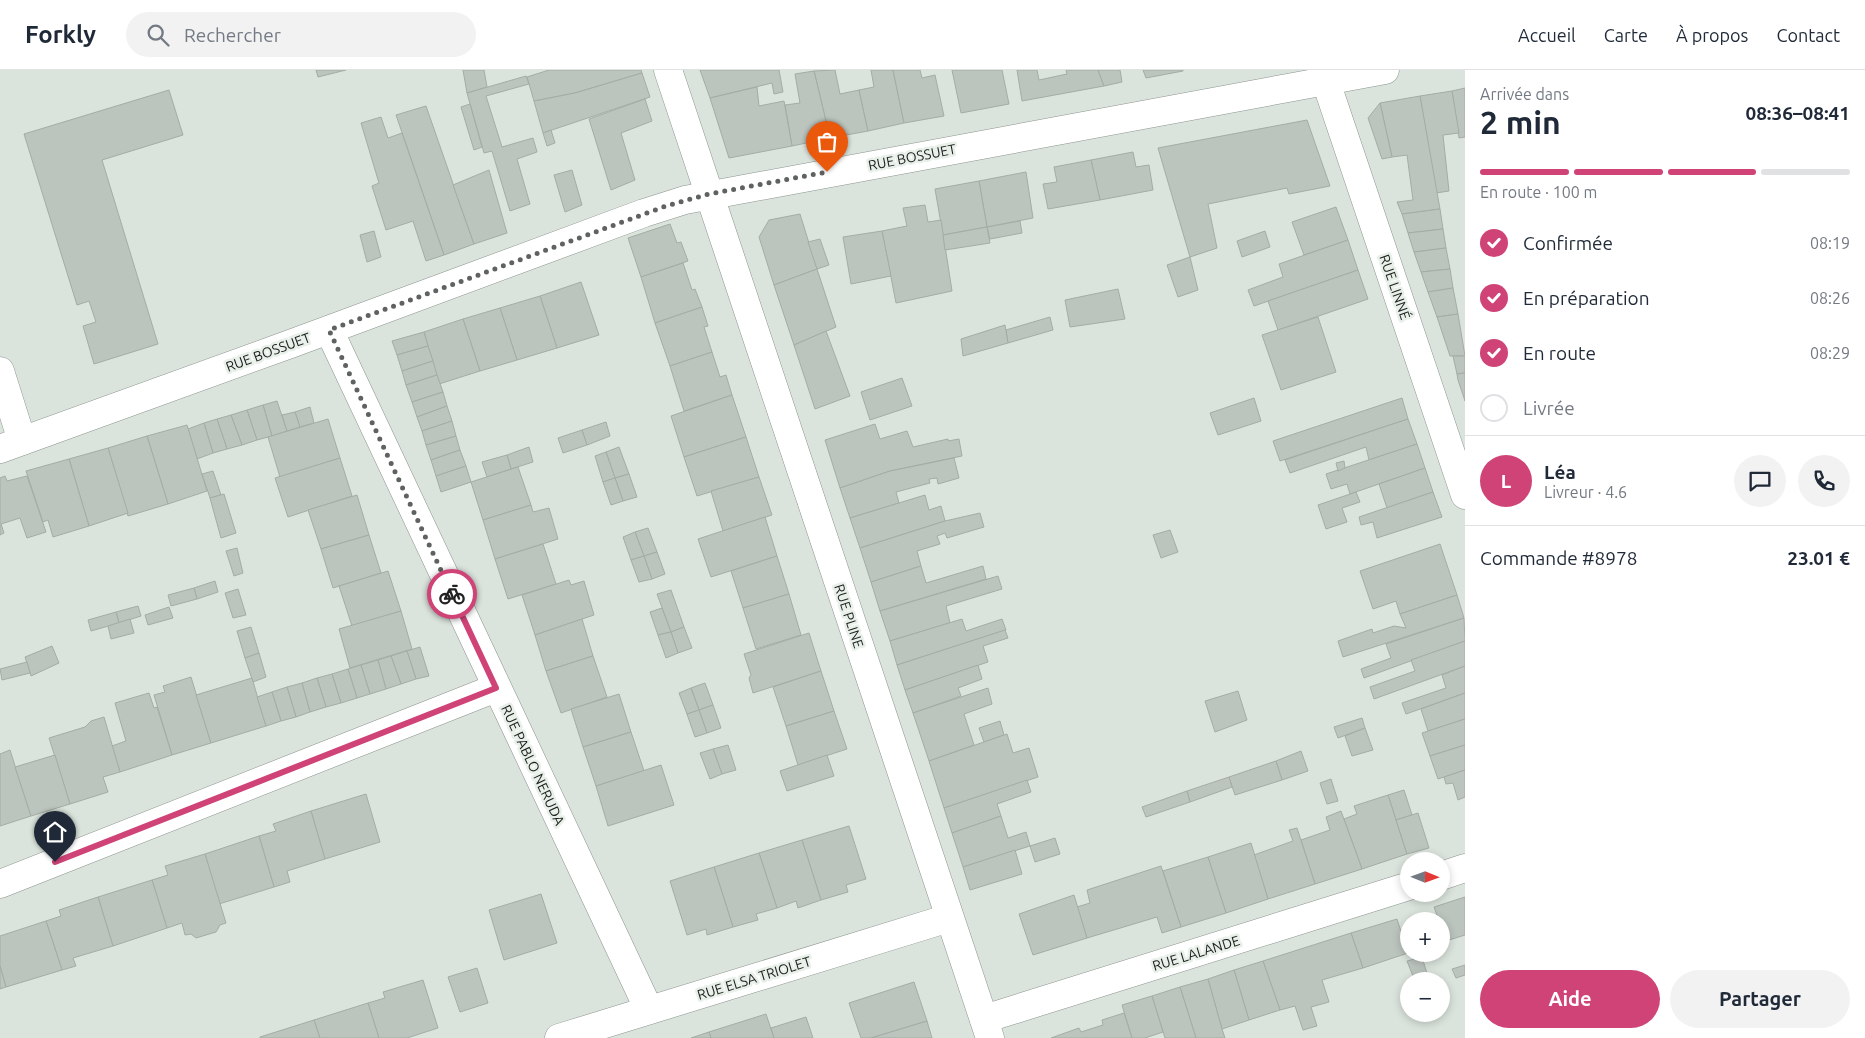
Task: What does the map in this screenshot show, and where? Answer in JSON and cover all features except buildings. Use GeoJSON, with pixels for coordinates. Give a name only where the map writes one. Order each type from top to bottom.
{"type":"FeatureCollection","features":[{"type":"Feature","properties":{"kind":"street","name":"RUE PLINE"},"geometry":{"type":"LineString","coordinates":[[668,70],[987,1029]]}},
{"type":"Feature","properties":{"kind":"street","name":"RUE BOSSUET"},"geometry":{"type":"LineString","coordinates":[[11,445],[644,213],[709,194],[1324,75],[1384,70]]}},
{"type":"Feature","properties":{"kind":"street","name":"RUE LINNÉ"},"geometry":{"type":"LineString","coordinates":[[1324,75],[1465,495]]}},
{"type":"Feature","properties":{"kind":"street","name":"RUE PABLO NERUDA"},"geometry":{"type":"LineString","coordinates":[[329,330],[649,1010]]}},
{"type":"Feature","properties":{"kind":"street"},"geometry":{"type":"LineString","coordinates":[[0,371],[11,445]]}},
{"type":"Feature","properties":{"kind":"street"},"geometry":{"type":"LineString","coordinates":[[0,884],[496,688]]}},
{"type":"Feature","properties":{"kind":"street"},"geometry":{"type":"LineString","coordinates":[[1450,873],[1465,868]]}},
{"type":"Feature","properties":{"kind":"street","name":"RUE LALANDE"},"geometry":{"type":"LineString","coordinates":[[987,1029],[1400,889]]}},
{"type":"Feature","properties":{"kind":"street","name":"RUE ELSA TRIOLET"},"geometry":{"type":"LineString","coordinates":[[559,1038],[949,918]]}},
{"type":"Feature","properties":{"kind":"way so far"},"geometry":{"type":"LineString","coordinates":[[452,594],[329,330],[666,206],[709,194],[827,172]]}},
{"type":"Feature","properties":{"kind":"route"},"geometry":{"type":"LineString","coordinates":[[55,862],[496,688],[452,594]]}}]}
